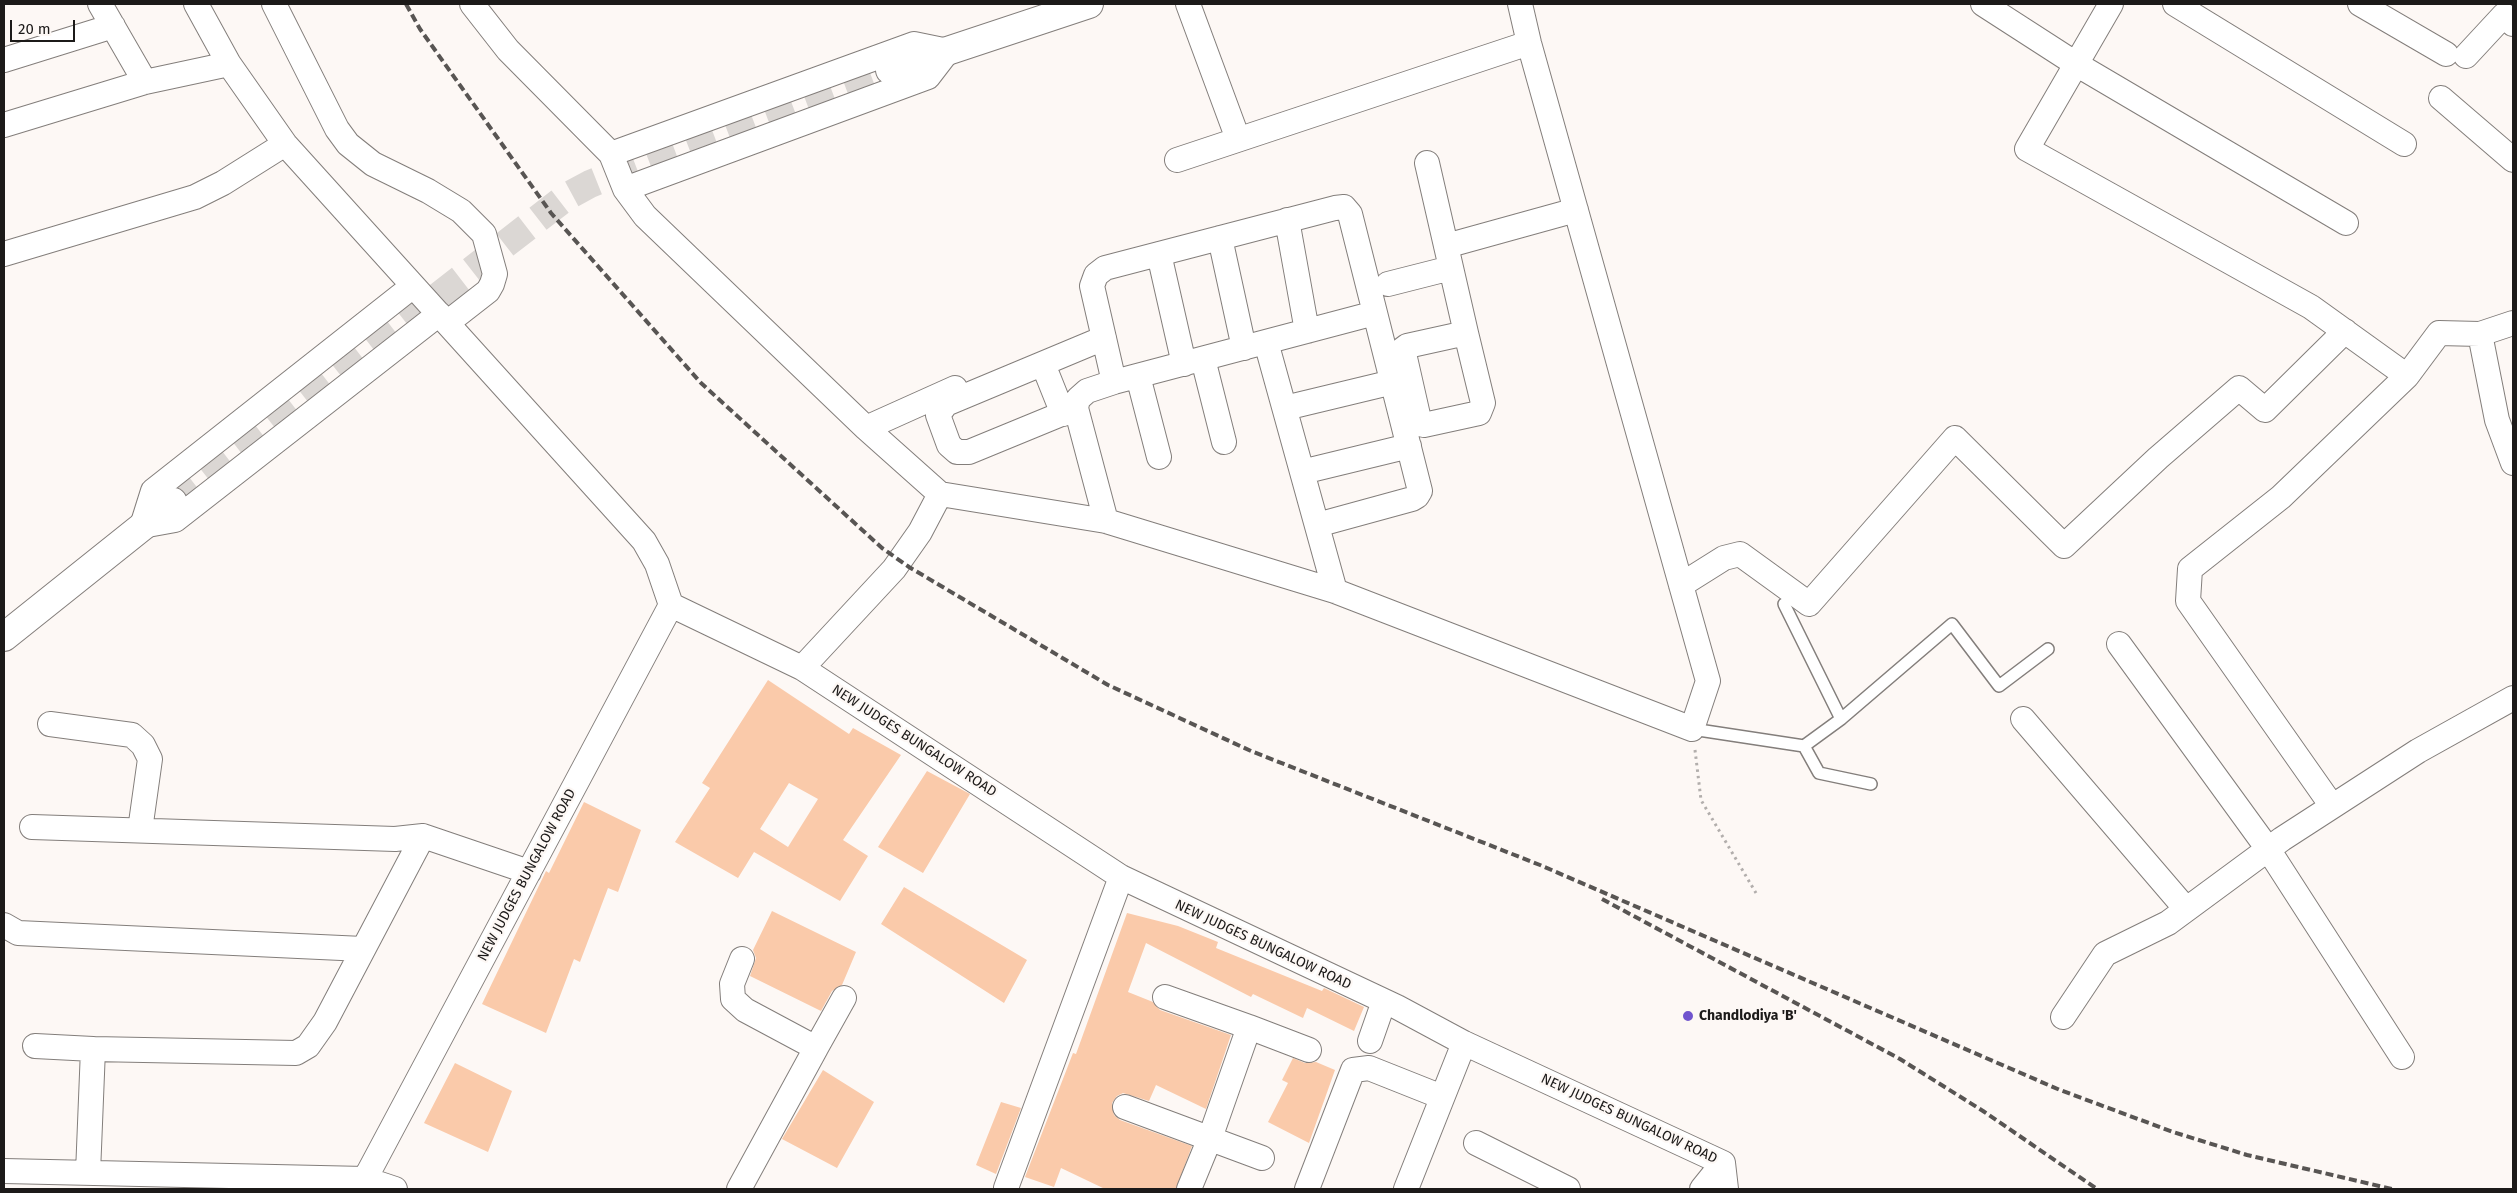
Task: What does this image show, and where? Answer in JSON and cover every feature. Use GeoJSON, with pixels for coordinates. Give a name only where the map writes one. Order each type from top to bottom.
{"type":"FeatureCollection","features":[{"type":"Feature","properties":{"kind":"street"},"geometry":{"type":"LineString","coordinates":[[100,4],[144,82]]}},
{"type":"Feature","properties":{"kind":"street"},"geometry":{"type":"LineString","coordinates":[[196,4],[229,64],[285,144],[644,541],[657,564],[671,605]]}},
{"type":"Feature","properties":{"kind":"street"},"geometry":{"type":"LineString","coordinates":[[142,526],[175,520],[443,318],[488,291],[495,274],[484,234],[461,211],[428,190],[373,164],[348,144],[337,129],[274,4]]}},
{"type":"Feature","properties":{"kind":"street"},"geometry":{"type":"LineString","coordinates":[[472,4],[508,50],[611,154],[625,189],[645,216],[866,428],[940,494],[1106,521],[1335,591],[1692,728],[1708,681],[1529,43],[1520,4]]}},
{"type":"Feature","properties":{"kind":"street"},"geometry":{"type":"LineString","coordinates":[[890,70],[1089,4]]}},
{"type":"Feature","properties":{"kind":"street"},"geometry":{"type":"LineString","coordinates":[[1188,4],[1238,140]]}},
{"type":"Feature","properties":{"kind":"street"},"geometry":{"type":"LineString","coordinates":[[1984,4],[2076,64],[2346,223]]}},
{"type":"Feature","properties":{"kind":"street"},"geometry":{"type":"LineString","coordinates":[[2111,4],[2027,148],[2311,307],[2407,376]]}},
{"type":"Feature","properties":{"kind":"street"},"geometry":{"type":"LineString","coordinates":[[2175,4],[2404,144]]}},
{"type":"Feature","properties":{"kind":"street"},"geometry":{"type":"LineString","coordinates":[[2360,4],[2456,55],[2504,15],[2513,24]]}},
{"type":"Feature","properties":{"kind":"street"},"geometry":{"type":"LineString","coordinates":[[4,60],[113,26]]}},
{"type":"Feature","properties":{"kind":"street"},"geometry":{"type":"LineString","coordinates":[[1177,160],[1529,43]]}},
{"type":"Feature","properties":{"kind":"street"},"geometry":{"type":"LineString","coordinates":[[611,154],[914,44],[948,51]]}},
{"type":"Feature","properties":{"kind":"street"},"geometry":{"type":"LineString","coordinates":[[625,189],[928,77],[948,51]]}},
{"type":"Feature","properties":{"kind":"street"},"geometry":{"type":"LineString","coordinates":[[4,125],[144,82],[229,64]]}},
{"type":"Feature","properties":{"kind":"street"},"geometry":{"type":"LineString","coordinates":[[2441,98],[2513,160]]}},
{"type":"Feature","properties":{"kind":"street"},"geometry":{"type":"LineString","coordinates":[[4,254],[195,197],[223,183],[285,144]]}},
{"type":"Feature","properties":{"kind":"street"},"geometry":{"type":"LineString","coordinates":[[1427,163],[1466,333]]}},
{"type":"Feature","properties":{"kind":"street"},"geometry":{"type":"LineString","coordinates":[[1114,382],[1092,286],[1096,275],[1105,268],[1287,220],[1344,208],[1350,214],[1420,491],[1418,496],[1317,525]]}},
{"type":"Feature","properties":{"kind":"street"},"geometry":{"type":"LineString","coordinates":[[1388,284],[1449,257],[1576,210]]}},
{"type":"Feature","properties":{"kind":"street"},"geometry":{"type":"LineString","coordinates":[[1287,220],[1307,331]]}},
{"type":"Feature","properties":{"kind":"street"},"geometry":{"type":"LineString","coordinates":[[1220,238],[1255,345],[1285,408],[1335,591]]}},
{"type":"Feature","properties":{"kind":"street"},"geometry":{"type":"LineString","coordinates":[[1159,254],[1193,361],[1224,442]]}},
{"type":"Feature","properties":{"kind":"street"},"geometry":{"type":"LineString","coordinates":[[142,526],[153,491],[413,286]]}},
{"type":"Feature","properties":{"kind":"street"},"geometry":{"type":"LineString","coordinates":[[1036,359],[946,404],[940,409],[938,415],[949,445],[957,452],[968,452],[1070,411],[1078,398],[1087,391],[1114,382],[1375,313]]}},
{"type":"Feature","properties":{"kind":"street"},"geometry":{"type":"LineString","coordinates":[[2332,806],[2188,601],[2190,569],[2281,497],[2407,376],[2438,334],[2480,334],[2513,323]]}},
{"type":"Feature","properties":{"kind":"street"},"geometry":{"type":"LineString","coordinates":[[1681,585],[1724,558],[1740,554],[1809,604],[1955,438],[2065,548],[2158,458],[2239,388],[2265,410],[2346,331]]}},
{"type":"Feature","properties":{"kind":"street"},"geometry":{"type":"LineString","coordinates":[[2480,334],[2497,420],[2513,463]]}},
{"type":"Feature","properties":{"kind":"street"},"geometry":{"type":"LineString","coordinates":[[866,428],[1036,359],[1104,338]]}},
{"type":"Feature","properties":{"kind":"street"},"geometry":{"type":"LineString","coordinates":[[1036,359],[1070,411],[1106,521]]}},
{"type":"Feature","properties":{"kind":"street"},"geometry":{"type":"LineString","coordinates":[[1138,376],[1159,456]]}},
{"type":"Feature","properties":{"kind":"street"},"geometry":{"type":"LineString","coordinates":[[1285,408],[1393,382]]}},
{"type":"Feature","properties":{"kind":"street"},"geometry":{"type":"LineString","coordinates":[[1302,472],[1409,446]]}},
{"type":"Feature","properties":{"kind":"street"},"geometry":{"type":"LineString","coordinates":[[802,668],[894,569],[920,532],[940,494]]}},
{"type":"Feature","properties":{"kind":"street"},"geometry":{"type":"LineString","coordinates":[[4,637],[172,502]]}},
{"type":"Feature","properties":{"kind":"street","name":"NEW JUDGES BUNGALOW ROAD"},"geometry":{"type":"LineString","coordinates":[[363,1184],[671,605],[802,668],[1120,877],[1384,1001],[1464,1043],[1723,1163],[1726,1189]]}},
{"type":"Feature","properties":{"kind":"street"},"geometry":{"type":"LineString","coordinates":[[2119,644],[2268,849],[2402,1057]]}},
{"type":"Feature","properties":{"kind":"street"},"geometry":{"type":"LineString","coordinates":[[2063,1016],[2105,954],[2168,923],[2268,849],[2332,806],[2418,751],[2513,698]]}},
{"type":"Feature","properties":{"kind":"street"},"geometry":{"type":"LineString","coordinates":[[2023,719],[2186,909]]}},
{"type":"Feature","properties":{"kind":"street"},"geometry":{"type":"LineString","coordinates":[[50,724],[132,735],[143,746],[150,759],[140,830]]}},
{"type":"Feature","properties":{"kind":"street"},"geometry":{"type":"LineString","coordinates":[[32,827],[395,839],[424,836],[529,872]]}},
{"type":"Feature","properties":{"kind":"street"},"geometry":{"type":"LineString","coordinates":[[35,1046],[296,1054],[308,1046],[325,1022],[424,836]]}},
{"type":"Feature","properties":{"kind":"street"},"geometry":{"type":"LineString","coordinates":[[1006,1188],[1120,877]]}},
{"type":"Feature","properties":{"kind":"street"},"geometry":{"type":"LineString","coordinates":[[9,933],[363,949]]}},
{"type":"Feature","properties":{"kind":"street"},"geometry":{"type":"LineString","coordinates":[[742,959],[732,984],[733,999],[745,1010],[816,1048]]}},
{"type":"Feature","properties":{"kind":"street"},"geometry":{"type":"LineString","coordinates":[[1165,996],[1309,1050]]}},
{"type":"Feature","properties":{"kind":"street"},"geometry":{"type":"LineString","coordinates":[[739,1189],[844,998]]}},
{"type":"Feature","properties":{"kind":"street"},"geometry":{"type":"LineString","coordinates":[[1370,1041],[1384,1001]]}},
{"type":"Feature","properties":{"kind":"street"},"geometry":{"type":"LineString","coordinates":[[1189,1189],[1210,1138],[1249,1027]]}},
{"type":"Feature","properties":{"kind":"street"},"geometry":{"type":"LineString","coordinates":[[1406,1189],[1464,1043]]}},
{"type":"Feature","properties":{"kind":"street"},"geometry":{"type":"LineString","coordinates":[[88,1173],[93,1048]]}},
{"type":"Feature","properties":{"kind":"street"},"geometry":{"type":"LineString","coordinates":[[1307,1189],[1353,1070],[1368,1068],[1442,1097]]}},
{"type":"Feature","properties":{"kind":"street"},"geometry":{"type":"LineString","coordinates":[[1125,1107],[1262,1158]]}},
{"type":"Feature","properties":{"kind":"street"},"geometry":{"type":"LineString","coordinates":[[1476,1143],[1568,1189]]}},
{"type":"Feature","properties":{"kind":"street"},"geometry":{"type":"LineString","coordinates":[[1702,1189],[1723,1163]]}},
{"type":"Feature","properties":{"kind":"street"},"geometry":{"type":"LineString","coordinates":[[4,1171],[363,1184],[395,1189]]}},
{"type":"Feature","properties":{"kind":"lane"},"geometry":{"type":"LineString","coordinates":[[1784,604],[1842,719]]}},
{"type":"Feature","properties":{"kind":"lane"},"geometry":{"type":"LineString","coordinates":[[1692,728],[1804,746],[1842,719],[1952,624],[1999,686],[2048,649]]}},
{"type":"Feature","properties":{"kind":"lane"},"geometry":{"type":"LineString","coordinates":[[1804,746],[1819,773],[1871,784]]}},
{"type":"Feature","properties":{"kind":"path"},"geometry":{"type":"LineString","coordinates":[[1692,728],[1701,800],[1756,893]]}},
{"type":"Feature","properties":{"kind":"building"},"geometry":{"type":"Polygon","coordinates":[[[768,680],[849,734],[853,728],[901,755],[843,840],[868,856],[840,901],[754,852],[738,878],[675,842],[710,788],[702,783],[768,680]],[[789,783],[760,829],[788,847],[818,799],[789,783]]]}},
{"type":"Feature","properties":{"kind":"building"},"geometry":{"type":"Polygon","coordinates":[[[927,771],[970,794],[923,873],[878,847],[927,771]]]}},
{"type":"Feature","properties":{"kind":"building"},"geometry":{"type":"Polygon","coordinates":[[[584,802],[641,830],[618,892],[608,888],[580,962],[574,959],[546,1033],[482,1004],[546,871],[549,873],[584,802]]]}},
{"type":"Feature","properties":{"kind":"building"},"geometry":{"type":"Polygon","coordinates":[[[904,887],[1027,960],[1004,1003],[881,924],[904,887]]]}},
{"type":"Feature","properties":{"kind":"building"},"geometry":{"type":"Polygon","coordinates":[[[772,911],[856,952],[842,985],[832,991],[821,1011],[750,976],[756,958],[753,950],[772,911]]]}},
{"type":"Feature","properties":{"kind":"building"},"geometry":{"type":"Polygon","coordinates":[[[1127,913],[1178,926],[1218,942],[1216,948],[1322,991],[1324,988],[1364,1007],[1354,1031],[1307,1008],[1303,1018],[1253,994],[1251,997],[1146,943],[1128,992],[1153,1002],[1160,1010],[1231,1035],[1206,1109],[1156,1085],[1149,1101],[1123,1093],[1117,1096],[1112,1103],[1114,1115],[1120,1120],[1192,1146],[1176,1189],[1105,1189],[1061,1168],[1054,1187],[1025,1177],[1073,1053],[1076,1054],[1127,913]]]}},
{"type":"Feature","properties":{"kind":"building"},"geometry":{"type":"Polygon","coordinates":[[[1293,1058],[1305,1063],[1316,1062],[1335,1070],[1309,1143],[1268,1122],[1288,1083],[1282,1080],[1293,1058]]]}},
{"type":"Feature","properties":{"kind":"building"},"geometry":{"type":"Polygon","coordinates":[[[455,1063],[512,1091],[488,1152],[424,1123],[455,1063]]]}},
{"type":"Feature","properties":{"kind":"building"},"geometry":{"type":"Polygon","coordinates":[[[823,1070],[874,1102],[837,1168],[782,1139],[823,1070]]]}},
{"type":"Feature","properties":{"kind":"building"},"geometry":{"type":"Polygon","coordinates":[[[1001,1102],[1021,1108],[996,1174],[976,1165],[1001,1102]]]}},
{"type":"Feature","properties":{"kind":"tunnel"},"geometry":{"type":"LineString","coordinates":[[173,502],[566,197],[590,184],[620,172],[890,70]]}},
{"type":"Feature","properties":{"kind":"railway"},"geometry":{"type":"LineString","coordinates":[[406,4],[420,29],[551,213],[701,383],[882,548],[909,567],[1108,685],[1251,751],[1540,865],[2060,1090],[2173,1132],[2247,1155],[2392,1189]]}},
{"type":"Feature","properties":{"kind":"railway"},"geometry":{"type":"LineString","coordinates":[[1602,899],[1900,1059],[1983,1111],[2097,1189]]}},
{"type":"Feature","properties":{"kind":"place","name":"Chandlodiya 'B'"},"geometry":{"type":"Point","coordinates":[1688,1016]}}]}
